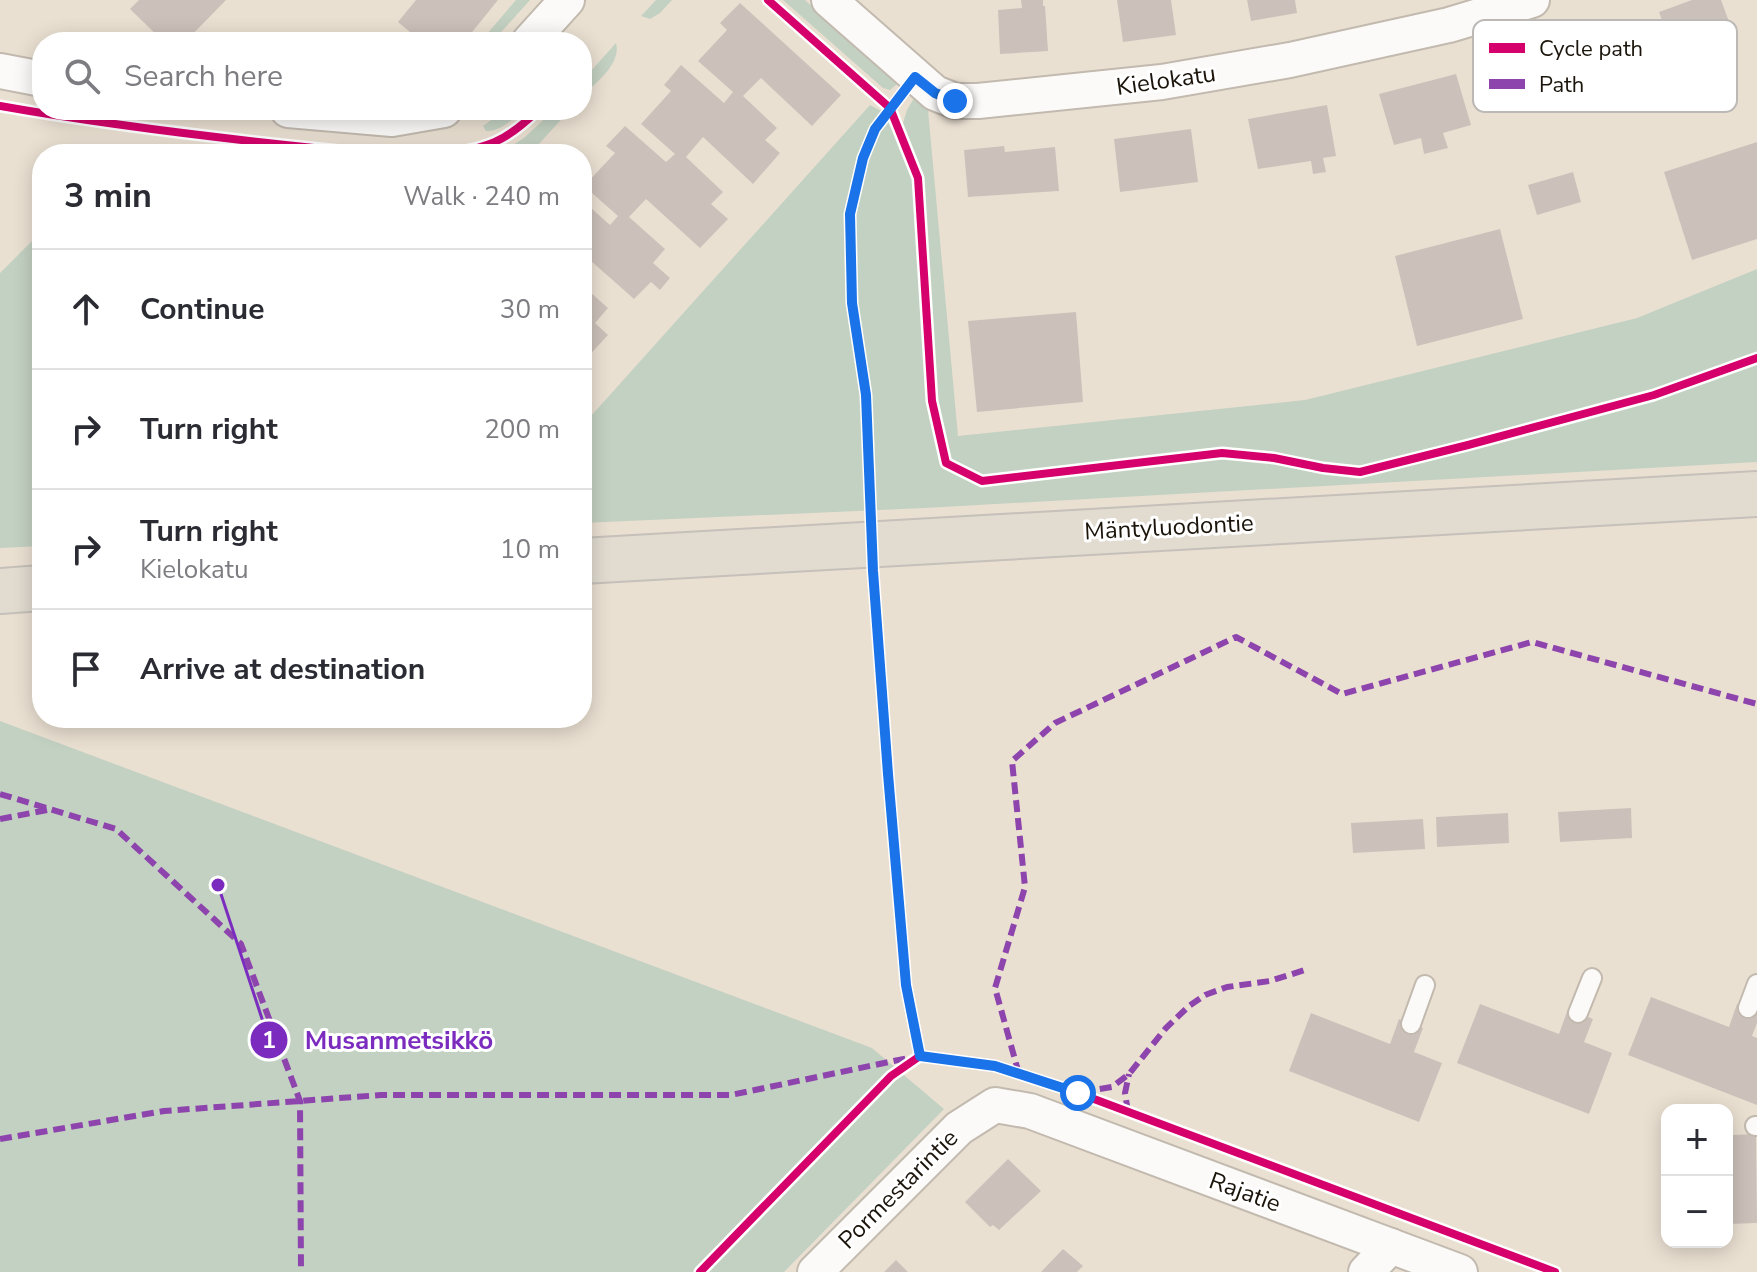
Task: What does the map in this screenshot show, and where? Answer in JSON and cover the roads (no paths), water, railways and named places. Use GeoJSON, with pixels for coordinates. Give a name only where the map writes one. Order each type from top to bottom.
{"type":"FeatureCollection","features":[{"type":"Feature","properties":{"kind":"highway","name":"Mäntyluodontie"},"geometry":{"type":"LineString","coordinates":[[592,560],[1757,494]]}},
{"type":"Feature","properties":{"kind":"highway"},"geometry":{"type":"LineString","coordinates":[[0,591],[32,589]]}},
{"type":"Feature","properties":{"kind":"street"},"geometry":{"type":"LineString","coordinates":[[538,32],[567,0]]}},
{"type":"Feature","properties":{"kind":"street","name":"Kielokatu"},"geometry":{"type":"LineString","coordinates":[[829,0],[935,93],[955,101],[1162,82],[1290,60],[1449,25],[1532,0]]}},
{"type":"Feature","properties":{"kind":"street"},"geometry":{"type":"LineString","coordinates":[[0,71],[32,77]]}},
{"type":"Feature","properties":{"kind":"street","name":"Pormestarintie"},"geometry":{"type":"LineString","coordinates":[[815,1272],[959,1128],[995,1105],[1030,1111]]}},
{"type":"Feature","properties":{"kind":"street","name":"Rajatie"},"geometry":{"type":"LineString","coordinates":[[1030,1111],[1460,1272]]}},
{"type":"Feature","properties":{"kind":"street"},"geometry":{"type":"LineString","coordinates":[[1366,1272],[1391,1246]]}},
{"type":"Feature","properties":{"kind":"lane"},"geometry":{"type":"LineString","coordinates":[[1578,1013],[1592,978]]}},
{"type":"Feature","properties":{"kind":"lane"},"geometry":{"type":"LineString","coordinates":[[1748,1008],[1757,984]]}},
{"type":"Feature","properties":{"kind":"lane"},"geometry":{"type":"LineString","coordinates":[[1411,1024],[1425,985]]}},
{"type":"Feature","properties":{"kind":"place","name":"Musanmetsikkö"},"geometry":{"type":"Point","coordinates":[218,885]}}]}
